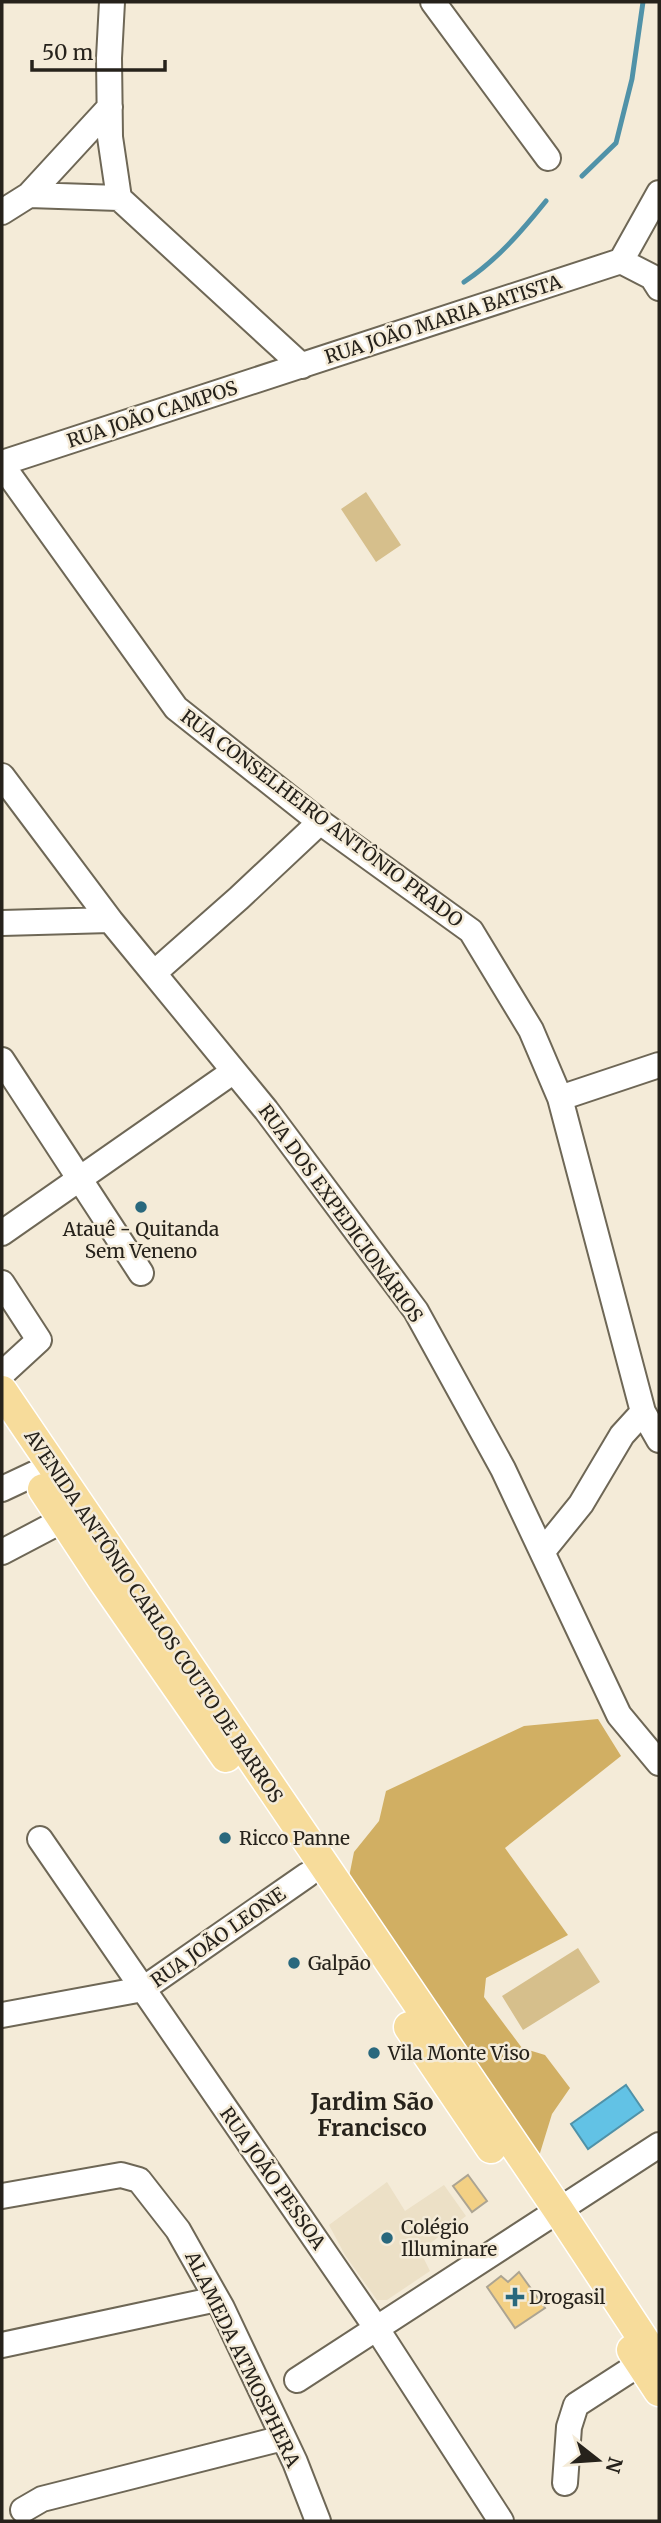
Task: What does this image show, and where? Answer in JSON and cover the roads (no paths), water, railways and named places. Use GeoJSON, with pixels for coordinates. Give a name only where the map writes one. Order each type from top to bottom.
{"type":"FeatureCollection","features":[{"type":"Feature","properties":{"kind":"main road","name":"AVENIDA ANTÔNIO CARLOS COUTO DE BARROS"},"geometry":{"type":"LineString","coordinates":[[2,1391],[650,2363],[659,2391]]}},
{"type":"Feature","properties":{"kind":"main road","name":"AVENIDA ANTÔNIO CARLOS COUTO DE BARROS"},"geometry":{"type":"LineString","coordinates":[[2,1428],[450,2090],[551,2216]]}},
{"type":"Feature","properties":{"kind":"street"},"geometry":{"type":"LineString","coordinates":[[29,195],[119,198],[110,138],[109,58],[112,2]]}},
{"type":"Feature","properties":{"kind":"street"},"geometry":{"type":"LineString","coordinates":[[433,2],[548,158]]}},
{"type":"Feature","properties":{"kind":"street"},"geometry":{"type":"LineString","coordinates":[[2,212],[29,195],[110,107]]}},
{"type":"Feature","properties":{"kind":"street"},"geometry":{"type":"LineString","coordinates":[[657,280],[621,261],[659,192]]}},
{"type":"Feature","properties":{"kind":"street","name":"RUA JOÃO MARIA BATISTA"},"geometry":{"type":"LineString","coordinates":[[119,198],[302,366],[621,261]]}},
{"type":"Feature","properties":{"kind":"street","name":"RUA JOÃO CAMPOS"},"geometry":{"type":"LineString","coordinates":[[2,464],[302,366]]}},
{"type":"Feature","properties":{"kind":"street","name":"RUA CONSELHEIRO ANTÔNIO PRADO"},"geometry":{"type":"LineString","coordinates":[[2,464],[176,708],[320,822],[471,931],[531,1030],[560,1098],[643,1412],[659,1440]]}},
{"type":"Feature","properties":{"kind":"street","name":"RUA DOS EXPEDICIONÁRIOS"},"geometry":{"type":"LineString","coordinates":[[2,776],[110,920],[266,1110],[416,1311],[503,1469],[620,1715],[659,1763]]}},
{"type":"Feature","properties":{"kind":"street"},"geometry":{"type":"LineString","coordinates":[[153,972],[239,898],[320,822]]}},
{"type":"Feature","properties":{"kind":"street"},"geometry":{"type":"LineString","coordinates":[[2,923],[110,920]]}},
{"type":"Feature","properties":{"kind":"street"},"geometry":{"type":"LineString","coordinates":[[2,1060],[141,1273]]}},
{"type":"Feature","properties":{"kind":"street"},"geometry":{"type":"LineString","coordinates":[[560,1098],[659,1065]]}},
{"type":"Feature","properties":{"kind":"street"},"geometry":{"type":"LineString","coordinates":[[2,1233],[234,1072]]}},
{"type":"Feature","properties":{"kind":"street"},"geometry":{"type":"LineString","coordinates":[[2,1283],[39,1340],[2,1374]]}},
{"type":"Feature","properties":{"kind":"street"},"geometry":{"type":"LineString","coordinates":[[543,1551],[581,1504],[622,1435],[643,1412]]}},
{"type":"Feature","properties":{"kind":"street"},"geometry":{"type":"LineString","coordinates":[[2,1489],[34,1475]]}},
{"type":"Feature","properties":{"kind":"street"},"geometry":{"type":"LineString","coordinates":[[2,1552],[63,1520]]}},
{"type":"Feature","properties":{"kind":"street","name":"RUA JOÃO PESSOA"},"geometry":{"type":"LineString","coordinates":[[40,1839],[377,2329],[501,2521]]}},
{"type":"Feature","properties":{"kind":"street","name":"RUA JOÃO LEONE"},"geometry":{"type":"LineString","coordinates":[[2,2015],[143,1989],[307,1875]]}},
{"type":"Feature","properties":{"kind":"street"},"geometry":{"type":"LineString","coordinates":[[297,2380],[659,2145]]}},
{"type":"Feature","properties":{"kind":"street","name":"ALAMEDA ATMOSPHERA"},"geometry":{"type":"LineString","coordinates":[[2,2196],[121,2175],[139,2180],[178,2230],[217,2299],[283,2438],[318,2521]]}},
{"type":"Feature","properties":{"kind":"street"},"geometry":{"type":"LineString","coordinates":[[2,2345],[217,2299]]}},
{"type":"Feature","properties":{"kind":"street"},"geometry":{"type":"LineString","coordinates":[[565,2483],[569,2427],[576,2405],[650,2363]]}},
{"type":"Feature","properties":{"kind":"street"},"geometry":{"type":"LineString","coordinates":[[23,2510],[41,2499],[283,2438]]}},
{"type":"Feature","properties":{"kind":"water"},"geometry":{"type":"Polygon","coordinates":[[[626,2085],[643,2110],[588,2149],[571,2124],[626,2085]]]}},
{"type":"Feature","properties":{"kind":"waterway"},"geometry":{"type":"LineString","coordinates":[[582,176],[616,143],[632,79],[643,2]]}},
{"type":"Feature","properties":{"kind":"waterway"},"geometry":{"type":"LineString","coordinates":[[464,282],[508,245],[546,201]]}},
{"type":"Feature","properties":{"kind":"place","name":"Atauê - Quitanda Sem Veneno"},"geometry":{"type":"Point","coordinates":[141,1207]}},
{"type":"Feature","properties":{"kind":"place","name":"Ricco Panne"},"geometry":{"type":"Point","coordinates":[225,1838]}},
{"type":"Feature","properties":{"kind":"place","name":"Galpão"},"geometry":{"type":"Point","coordinates":[294,1963]}},
{"type":"Feature","properties":{"kind":"place","name":"Vila Monte Viso"},"geometry":{"type":"Point","coordinates":[374,2053]}},
{"type":"Feature","properties":{"kind":"place","name":"Colégio Illuminare"},"geometry":{"type":"Point","coordinates":[387,2238]}},
{"type":"Feature","properties":{"kind":"place","name":"Drogasil"},"geometry":{"type":"Point","coordinates":[515,2297]}},
{"type":"Feature","properties":{"kind":"district","name":"Jardim São Francisco"},"geometry":{"type":"Point","coordinates":[372,2115]}}]}
